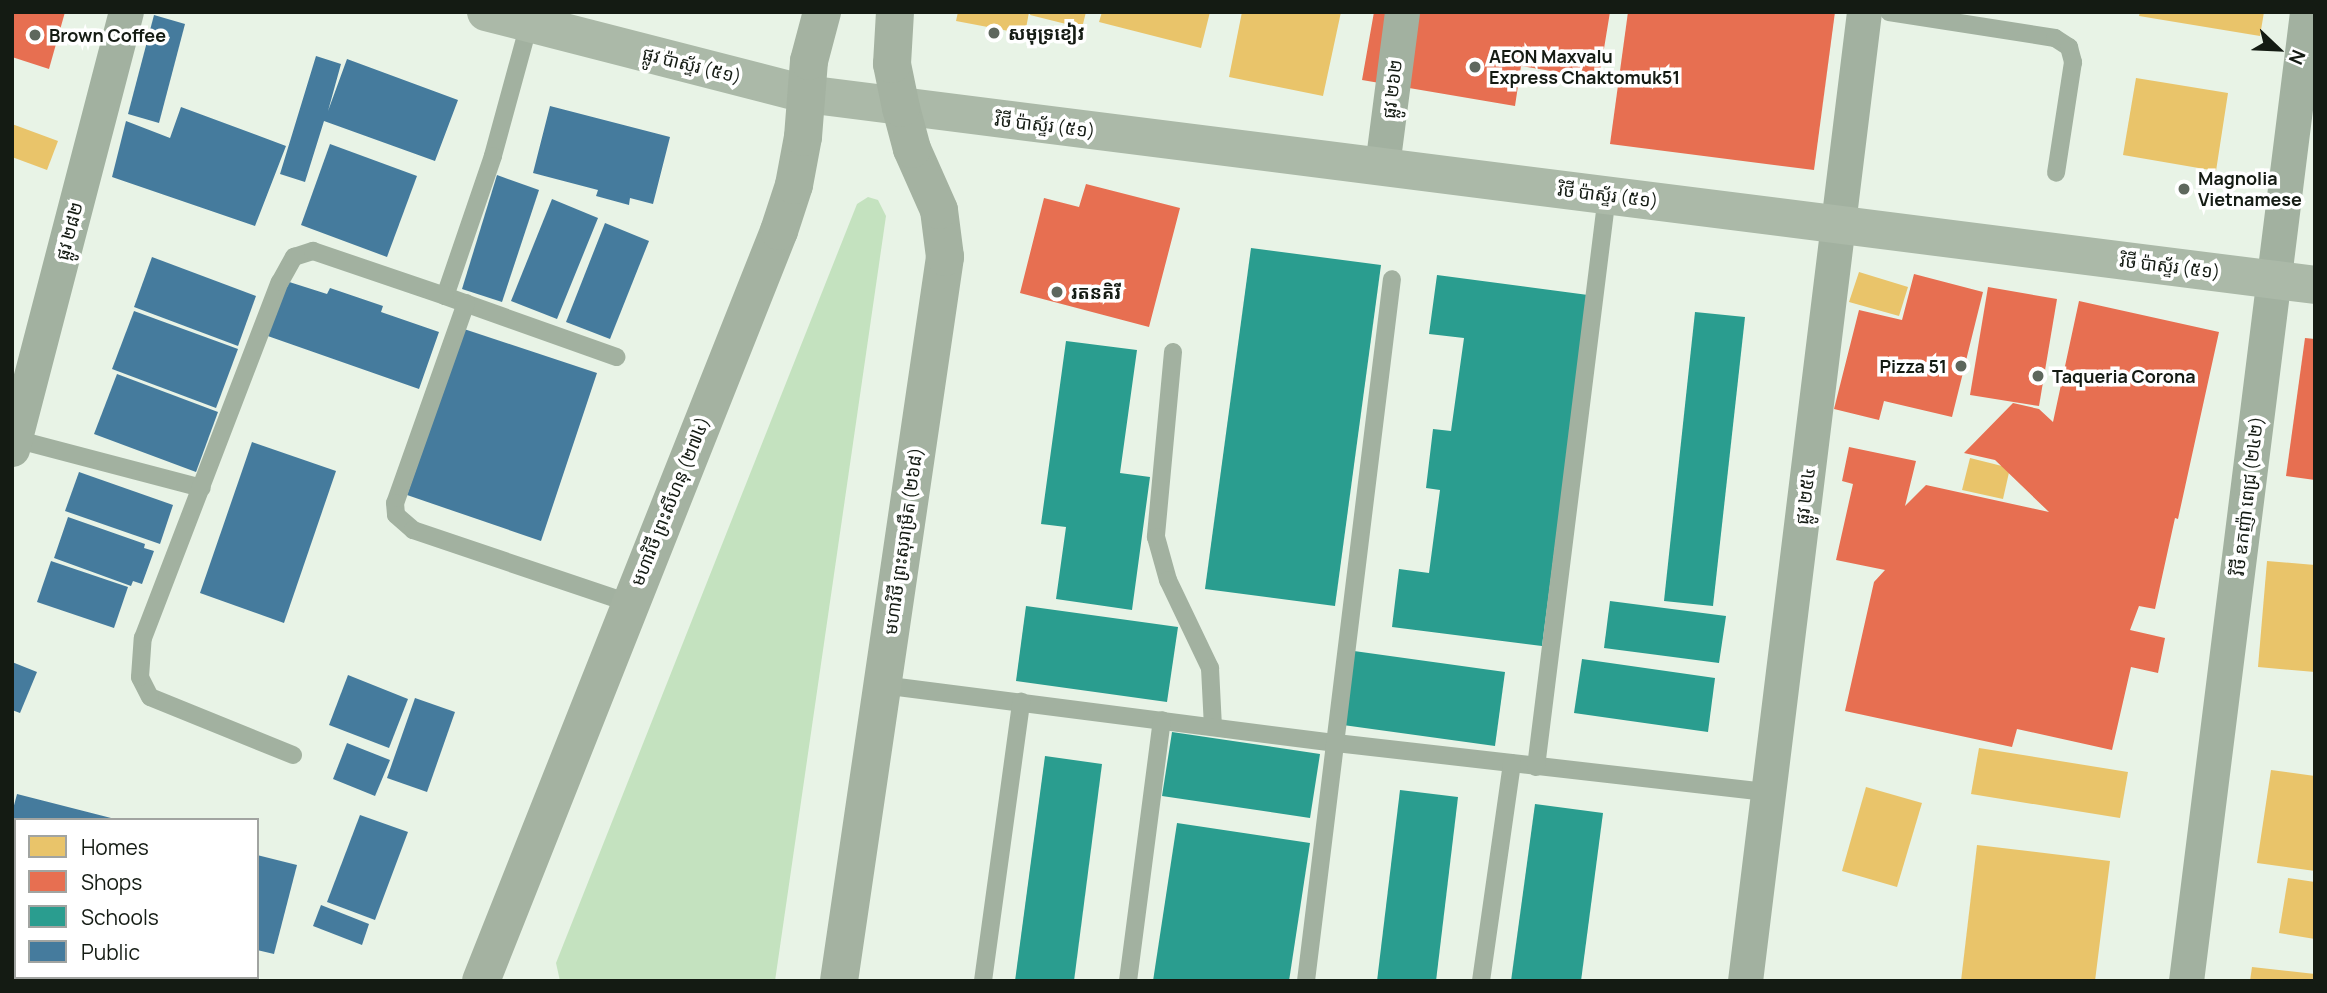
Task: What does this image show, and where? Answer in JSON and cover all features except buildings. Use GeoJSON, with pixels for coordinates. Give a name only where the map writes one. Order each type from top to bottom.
{"type":"FeatureCollection","features":[{"type":"Feature","properties":{"kind":"main road","name":"មហាវិថី ព្រះសីហនុ (២៧៤)"},"geometry":{"type":"LineString","coordinates":[[481,981],[779,231],[794,186],[803,137],[809,61],[822,12]]}},
{"type":"Feature","properties":{"kind":"main road"},"geometry":{"type":"LineString","coordinates":[[895,12],[892,64],[901,108]]}},
{"type":"Feature","properties":{"kind":"main road","name":"មហាវិថី ព្រះសុរាម្រឹត (២៦៨)"},"geometry":{"type":"LineString","coordinates":[[839,981],[945,257],[939,210],[912,149],[901,108]]}},
{"type":"Feature","properties":{"kind":"street","name":"ផ្លូវ ២៨២"},"geometry":{"type":"LineString","coordinates":[[14,444],[126,12]]}},
{"type":"Feature","properties":{"kind":"street","name":"ផ្លូវ ប៉ាស្ទ័រ (៥១)"},"geometry":{"type":"LineString","coordinates":[[486,12],[530,18],[806,94],[901,108]]}},
{"type":"Feature","properties":{"kind":"street","name":"ផ្លូវ ២៦២"},"geometry":{"type":"LineString","coordinates":[[1382,166],[1402,12]]}},
{"type":"Feature","properties":{"kind":"street","name":"ផ្លូវ ២៥៤"},"geometry":{"type":"LineString","coordinates":[[1745,981],[1864,12]]}},
{"type":"Feature","properties":{"kind":"street","name":"វិថី ឧកញ៉ា ពេជ្រ (២៤២)"},"geometry":{"type":"LineString","coordinates":[[2186,981],[2307,12]]}},
{"type":"Feature","properties":{"kind":"street","name":"វិថី ប៉ាស្ទ័រ (៥១)"},"geometry":{"type":"LineString","coordinates":[[901,108],[1382,166],[2315,285]]}},
{"type":"Feature","properties":{"kind":"lane"},"geometry":{"type":"LineString","coordinates":[[1889,12],[2055,38],[2069,47],[2073,62],[2056,173]]}},
{"type":"Feature","properties":{"kind":"lane"},"geometry":{"type":"LineString","coordinates":[[445,296],[493,156],[530,18]]}},
{"type":"Feature","properties":{"kind":"lane"},"geometry":{"type":"LineString","coordinates":[[1536,767],[1607,195]]}},
{"type":"Feature","properties":{"kind":"lane"},"geometry":{"type":"LineString","coordinates":[[293,755],[150,697],[141,685],[139,659],[144,638],[280,282],[294,257],[313,251],[616,357]]}},
{"type":"Feature","properties":{"kind":"lane"},"geometry":{"type":"LineString","coordinates":[[1306,981],[1392,279]]}},
{"type":"Feature","properties":{"kind":"lane"},"geometry":{"type":"LineString","coordinates":[[466,303],[395,503],[396,515],[414,530],[629,603]]}},
{"type":"Feature","properties":{"kind":"lane"},"geometry":{"type":"LineString","coordinates":[[1173,352],[1156,537],[1168,580],[1210,668],[1213,727]]}},
{"type":"Feature","properties":{"kind":"lane"},"geometry":{"type":"LineString","coordinates":[[14,444],[202,488]]}},
{"type":"Feature","properties":{"kind":"lane"},"geometry":{"type":"LineString","coordinates":[[882,685],[1336,743],[1769,792]]}},
{"type":"Feature","properties":{"kind":"lane"},"geometry":{"type":"LineString","coordinates":[[983,981],[1021,702]]}},
{"type":"Feature","properties":{"kind":"lane"},"geometry":{"type":"LineString","coordinates":[[1128,981],[1162,720]]}},
{"type":"Feature","properties":{"kind":"lane"},"geometry":{"type":"LineString","coordinates":[[1481,981],[1512,763]]}},
{"type":"Feature","properties":{"kind":"green space"},"geometry":{"type":"Polygon","coordinates":[[[868,197],[878,200],[886,216],[775,981],[560,981],[556,963],[857,204],[868,197]]]}},
{"type":"Feature","properties":{"kind":"place","name":"សមុទ្រខៀវ"},"geometry":{"type":"Point","coordinates":[994,33]}},
{"type":"Feature","properties":{"kind":"place","name":"Brown Coffee"},"geometry":{"type":"Point","coordinates":[35,35]}},
{"type":"Feature","properties":{"kind":"place","name":"AEON Maxvalu Express Chaktomuk51"},"geometry":{"type":"Point","coordinates":[1475,67]}},
{"type":"Feature","properties":{"kind":"place","name":"Magnolia Vietnamese"},"geometry":{"type":"Point","coordinates":[2184,189]}},
{"type":"Feature","properties":{"kind":"place","name":"រតនគិរី"},"geometry":{"type":"Point","coordinates":[1057,292]}},
{"type":"Feature","properties":{"kind":"place","name":"Pizza 51"},"geometry":{"type":"Point","coordinates":[1961,366]}},
{"type":"Feature","properties":{"kind":"place","name":"Taqueria Corona"},"geometry":{"type":"Point","coordinates":[2038,376]}}]}
